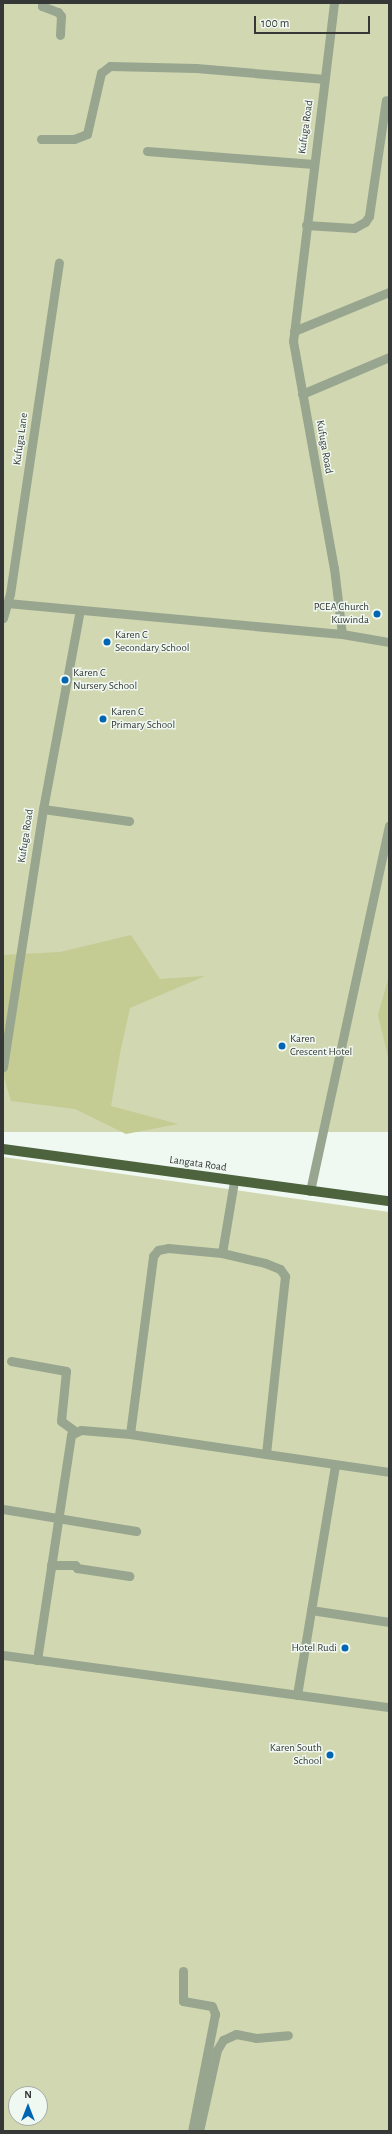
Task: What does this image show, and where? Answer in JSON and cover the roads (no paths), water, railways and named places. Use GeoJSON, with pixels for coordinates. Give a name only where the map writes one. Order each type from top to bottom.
{"type":"FeatureCollection","features":[{"type":"Feature","properties":{"kind":"main road","name":"Langata Road"},"geometry":{"type":"LineString","coordinates":[[3,1149],[389,1201]]}},
{"type":"Feature","properties":{"kind":"street"},"geometry":{"type":"LineString","coordinates":[[42,3],[42,6],[58,12],[60,16],[60,35]]}},
{"type":"Feature","properties":{"kind":"street","name":"Kufuga Road"},"geometry":{"type":"LineString","coordinates":[[334,3],[313,164],[294,331],[296,361],[334,568],[342,634]]}},
{"type":"Feature","properties":{"kind":"street"},"geometry":{"type":"LineString","coordinates":[[41,139],[74,139],[87,134],[101,74],[110,66],[196,68],[324,79]]}},
{"type":"Feature","properties":{"kind":"street"},"geometry":{"type":"LineString","coordinates":[[306,225],[354,228],[365,222],[369,216],[386,100]]}},
{"type":"Feature","properties":{"kind":"street"},"geometry":{"type":"LineString","coordinates":[[148,151],[313,164]]}},
{"type":"Feature","properties":{"kind":"street","name":"Kufuga Lane"},"geometry":{"type":"LineString","coordinates":[[3,618],[7,603],[59,263]]}},
{"type":"Feature","properties":{"kind":"street"},"geometry":{"type":"LineString","coordinates":[[294,331],[389,292]]}},
{"type":"Feature","properties":{"kind":"street"},"geometry":{"type":"LineString","coordinates":[[302,394],[389,358]]}},
{"type":"Feature","properties":{"kind":"street"},"geometry":{"type":"LineString","coordinates":[[7,603],[342,634],[389,642]]}},
{"type":"Feature","properties":{"kind":"street","name":"Kufuga Road"},"geometry":{"type":"LineString","coordinates":[[3,1067],[42,808],[80,610]]}},
{"type":"Feature","properties":{"kind":"street"},"geometry":{"type":"LineString","coordinates":[[42,808],[129,821]]}},
{"type":"Feature","properties":{"kind":"street"},"geometry":{"type":"LineString","coordinates":[[310,1191],[389,825]]}},
{"type":"Feature","properties":{"kind":"street"},"geometry":{"type":"LineString","coordinates":[[222,1253],[234,1181]]}},
{"type":"Feature","properties":{"kind":"street"},"geometry":{"type":"LineString","coordinates":[[130,1434],[153,1256],[158,1250],[168,1248],[222,1253],[265,1263],[280,1269],[285,1276],[266,1454]]}},
{"type":"Feature","properties":{"kind":"street"},"geometry":{"type":"LineString","coordinates":[[10,1361],[66,1371],[61,1421],[75,1431]]}},
{"type":"Feature","properties":{"kind":"street"},"geometry":{"type":"LineString","coordinates":[[37,1660],[69,1439],[75,1431],[81,1430],[130,1434],[389,1472]]}},
{"type":"Feature","properties":{"kind":"street"},"geometry":{"type":"LineString","coordinates":[[297,1695],[336,1465]]}},
{"type":"Feature","properties":{"kind":"street"},"geometry":{"type":"LineString","coordinates":[[3,1509],[136,1531]]}},
{"type":"Feature","properties":{"kind":"street"},"geometry":{"type":"LineString","coordinates":[[51,1565],[75,1565],[77,1568],[129,1576]]}},
{"type":"Feature","properties":{"kind":"street"},"geometry":{"type":"LineString","coordinates":[[311,1610],[389,1622]]}},
{"type":"Feature","properties":{"kind":"street"},"geometry":{"type":"LineString","coordinates":[[3,1655],[389,1707]]}},
{"type":"Feature","properties":{"kind":"street"},"geometry":{"type":"LineString","coordinates":[[183,1971],[183,2002],[212,2006],[215,2014],[192,2131]]}},
{"type":"Feature","properties":{"kind":"street"},"geometry":{"type":"LineString","coordinates":[[199,2131],[219,2044],[236,2034],[256,2038],[288,2035]]}},
{"type":"Feature","properties":{"kind":"place","name":"PCEA Church Kuwinda"},"geometry":{"type":"Point","coordinates":[377,614]}},
{"type":"Feature","properties":{"kind":"place","name":"Karen C Secondary School"},"geometry":{"type":"Point","coordinates":[107,642]}},
{"type":"Feature","properties":{"kind":"place","name":"Karen C Nursery School"},"geometry":{"type":"Point","coordinates":[65,680]}},
{"type":"Feature","properties":{"kind":"place","name":"Karen C Primary School"},"geometry":{"type":"Point","coordinates":[103,719]}},
{"type":"Feature","properties":{"kind":"place","name":"Karen Crescent Hotel"},"geometry":{"type":"Point","coordinates":[282,1046]}},
{"type":"Feature","properties":{"kind":"place","name":"Hotel Rudi"},"geometry":{"type":"Point","coordinates":[345,1648]}},
{"type":"Feature","properties":{"kind":"place","name":"Karen South School"},"geometry":{"type":"Point","coordinates":[330,1755]}}]}
